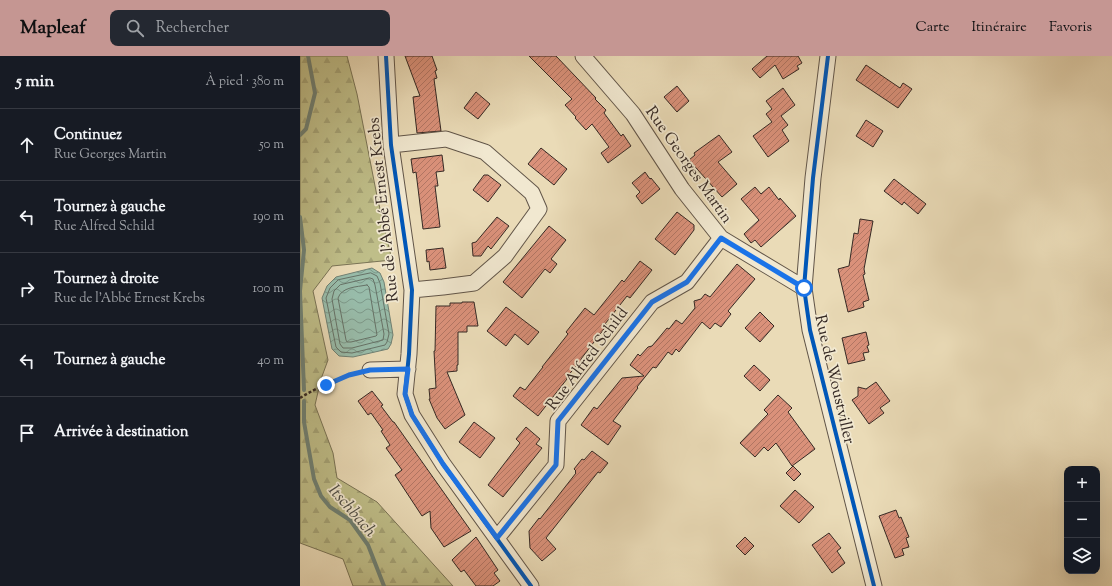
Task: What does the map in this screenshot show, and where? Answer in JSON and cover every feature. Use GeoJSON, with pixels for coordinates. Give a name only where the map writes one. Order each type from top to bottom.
{"type":"FeatureCollection","features":[{"type":"Feature","properties":{"kind":"street","name":"Rue de l'Abbé Ernest Krebs"},"geometry":{"type":"LineString","coordinates":[[386,56],[391,145],[412,290],[408,369],[405,394],[412,415],[443,464],[531,586]]}},
{"type":"Feature","properties":{"kind":"street","name":"Rue Georges Martin"},"geometry":{"type":"LineString","coordinates":[[583,56],[633,114],[682,189],[721,238],[804,288]]}},
{"type":"Feature","properties":{"kind":"street","name":"Rue de Woustviller"},"geometry":{"type":"LineString","coordinates":[[828,56],[813,178],[804,288],[810,330],[874,586]]}},
{"type":"Feature","properties":{"kind":"street"},"geometry":{"type":"LineString","coordinates":[[391,145],[446,139],[485,152],[532,193],[539,209],[505,256],[474,283],[443,288],[412,290]]}},
{"type":"Feature","properties":{"kind":"street","name":"Rue Alfred Schild"},"geometry":{"type":"LineString","coordinates":[[497,538],[556,465],[558,421],[652,302],[687,282],[721,238]]}},
{"type":"Feature","properties":{"kind":"street"},"geometry":{"type":"LineString","coordinates":[[370,370],[408,369]]}},
{"type":"Feature","properties":{"kind":"path"},"geometry":{"type":"LineString","coordinates":[[300,398],[312,391],[349,375],[370,370]]}},
{"type":"Feature","properties":{"kind":"green space"},"geometry":{"type":"Polygon","coordinates":[[[300,56],[347,56],[357,94],[377,196],[392,260],[332,266],[313,291],[328,360],[321,379],[315,405],[333,453],[337,478],[377,502],[453,586],[353,586],[343,559],[300,543],[300,56]]]}},
{"type":"Feature","properties":{"kind":"water"},"geometry":{"type":"Polygon","coordinates":[[[372,268],[380,273],[384,282],[393,335],[391,344],[388,349],[353,357],[339,356],[332,349],[322,298],[327,286],[336,277],[372,268]]]}},
{"type":"Feature","properties":{"kind":"building"},"geometry":{"type":"Polygon","coordinates":[[[405,56],[432,56],[437,70],[435,71],[437,78],[434,79],[441,131],[417,133],[413,97],[420,96],[405,56]]]}},
{"type":"Feature","properties":{"kind":"building"},"geometry":{"type":"Polygon","coordinates":[[[529,56],[556,56],[606,110],[604,113],[621,136],[623,134],[631,146],[608,163],[601,153],[609,147],[592,124],[586,130],[575,118],[576,117],[565,105],[572,99],[529,56]]]}},
{"type":"Feature","properties":{"kind":"building"},"geometry":{"type":"Polygon","coordinates":[[[767,56],[798,56],[802,63],[797,66],[799,69],[783,79],[775,65],[760,78],[752,69],[767,56]]]}},
{"type":"Feature","properties":{"kind":"building"},"geometry":{"type":"Polygon","coordinates":[[[866,65],[900,88],[903,83],[912,89],[898,108],[856,80],[866,65]]]}},
{"type":"Feature","properties":{"kind":"building"},"geometry":{"type":"Polygon","coordinates":[[[677,86],[689,101],[677,112],[664,97],[677,86]]]}},
{"type":"Feature","properties":{"kind":"building"},"geometry":{"type":"Polygon","coordinates":[[[783,88],[795,105],[781,116],[788,125],[782,130],[789,141],[768,157],[753,136],[772,122],[766,114],[772,109],[766,101],[783,88]]]}},
{"type":"Feature","properties":{"kind":"building"},"geometry":{"type":"Polygon","coordinates":[[[476,92],[490,104],[478,119],[464,108],[476,92]]]}},
{"type":"Feature","properties":{"kind":"building"},"geometry":{"type":"Polygon","coordinates":[[[866,120],[883,131],[873,147],[856,136],[866,120]]]}},
{"type":"Feature","properties":{"kind":"building"},"geometry":{"type":"Polygon","coordinates":[[[719,135],[732,152],[718,162],[737,184],[722,197],[689,160],[695,155],[694,153],[719,135]]]}},
{"type":"Feature","properties":{"kind":"building"},"geometry":{"type":"Polygon","coordinates":[[[541,148],[567,169],[554,185],[528,164],[541,148]]]}},
{"type":"Feature","properties":{"kind":"building"},"geometry":{"type":"Polygon","coordinates":[[[442,155],[444,171],[436,172],[438,186],[435,186],[440,227],[423,229],[416,172],[413,173],[411,159],[442,155]]]}},
{"type":"Feature","properties":{"kind":"building"},"geometry":{"type":"Polygon","coordinates":[[[645,172],[660,189],[642,204],[636,196],[640,192],[632,183],[645,172]]]}},
{"type":"Feature","properties":{"kind":"building"},"geometry":{"type":"Polygon","coordinates":[[[484,175],[488,175],[501,185],[488,202],[473,190],[484,175]]]}},
{"type":"Feature","properties":{"kind":"building"},"geometry":{"type":"Polygon","coordinates":[[[894,179],[926,204],[918,214],[904,202],[902,205],[884,191],[894,179]]]}},
{"type":"Feature","properties":{"kind":"building"},"geometry":{"type":"Polygon","coordinates":[[[755,187],[761,194],[769,187],[779,200],[780,198],[796,216],[761,247],[755,240],[751,243],[744,234],[759,220],[741,199],[755,187]]]}},
{"type":"Feature","properties":{"kind":"building"},"geometry":{"type":"Polygon","coordinates":[[[677,212],[694,225],[694,230],[675,255],[655,239],[677,212]]]}},
{"type":"Feature","properties":{"kind":"building"},"geometry":{"type":"Polygon","coordinates":[[[497,217],[509,226],[491,249],[488,246],[481,256],[473,256],[472,243],[476,242],[497,217]]]}},
{"type":"Feature","properties":{"kind":"building"},"geometry":{"type":"Polygon","coordinates":[[[860,219],[873,221],[864,269],[865,274],[863,275],[869,300],[863,302],[864,307],[848,312],[838,269],[849,266],[854,233],[858,234],[860,219]]]}},
{"type":"Feature","properties":{"kind":"building"},"geometry":{"type":"Polygon","coordinates":[[[549,226],[566,240],[551,259],[557,264],[550,273],[545,269],[522,298],[503,282],[549,226]]]}},
{"type":"Feature","properties":{"kind":"building"},"geometry":{"type":"Polygon","coordinates":[[[443,248],[446,268],[430,270],[429,261],[427,262],[426,250],[443,248]]]}},
{"type":"Feature","properties":{"kind":"building"},"geometry":{"type":"Polygon","coordinates":[[[640,261],[652,270],[630,298],[627,296],[605,324],[607,325],[581,359],[581,362],[567,377],[538,416],[513,396],[520,387],[525,390],[568,334],[566,332],[585,308],[594,315],[622,280],[624,282],[640,261]]]}},
{"type":"Feature","properties":{"kind":"building"},"geometry":{"type":"Polygon","coordinates":[[[737,264],[755,279],[728,311],[731,314],[721,327],[715,323],[710,329],[702,322],[679,352],[676,349],[672,355],[668,352],[656,368],[653,367],[613,421],[621,426],[608,445],[581,425],[594,407],[597,409],[622,378],[644,376],[630,365],[638,354],[640,356],[648,347],[652,346],[676,320],[682,324],[695,308],[694,301],[701,299],[705,294],[710,297],[737,264]]]}},
{"type":"Feature","properties":{"kind":"building"},"geometry":{"type":"Polygon","coordinates":[[[474,302],[478,326],[467,326],[467,332],[458,332],[457,371],[447,372],[465,415],[445,429],[437,418],[429,399],[429,389],[436,388],[434,351],[436,306],[450,306],[450,303],[474,302]]]}},
{"type":"Feature","properties":{"kind":"building"},"geometry":{"type":"Polygon","coordinates":[[[506,307],[539,332],[528,345],[515,334],[506,346],[487,331],[506,307]]]}},
{"type":"Feature","properties":{"kind":"building"},"geometry":{"type":"Polygon","coordinates":[[[760,312],[774,326],[760,342],[745,328],[760,312]]]}},
{"type":"Feature","properties":{"kind":"building"},"geometry":{"type":"Polygon","coordinates":[[[866,332],[869,352],[863,353],[865,360],[848,364],[842,338],[866,332]]]}},
{"type":"Feature","properties":{"kind":"building"},"geometry":{"type":"Polygon","coordinates":[[[754,365],[770,380],[760,391],[744,376],[754,365]]]}},
{"type":"Feature","properties":{"kind":"building"},"geometry":{"type":"Polygon","coordinates":[[[876,382],[890,401],[880,408],[884,413],[869,424],[852,400],[858,396],[858,387],[866,389],[876,382]]]}},
{"type":"Feature","properties":{"kind":"building"},"geometry":{"type":"Polygon","coordinates":[[[372,391],[383,405],[381,406],[394,422],[471,531],[444,547],[431,528],[430,511],[422,516],[395,475],[402,470],[386,448],[390,445],[381,431],[383,430],[371,413],[368,415],[358,401],[372,391]]]}},
{"type":"Feature","properties":{"kind":"building"},"geometry":{"type":"Polygon","coordinates":[[[778,395],[792,408],[788,412],[815,449],[792,466],[776,443],[768,451],[764,447],[755,457],[740,443],[768,414],[764,410],[778,395]]]}},
{"type":"Feature","properties":{"kind":"building"},"geometry":{"type":"Polygon","coordinates":[[[474,422],[495,438],[480,458],[459,442],[474,422]]]}},
{"type":"Feature","properties":{"kind":"building"},"geometry":{"type":"Polygon","coordinates":[[[526,427],[540,439],[536,444],[542,448],[503,497],[488,485],[520,443],[516,439],[526,427]]]}},
{"type":"Feature","properties":{"kind":"building"},"geometry":{"type":"Polygon","coordinates":[[[592,451],[608,463],[600,473],[598,472],[546,538],[556,549],[542,561],[530,548],[529,531],[576,473],[574,469],[582,459],[584,460],[592,451]]]}},
{"type":"Feature","properties":{"kind":"building"},"geometry":{"type":"Polygon","coordinates":[[[793,466],[801,474],[794,481],[786,473],[793,466]]]}},
{"type":"Feature","properties":{"kind":"building"},"geometry":{"type":"Polygon","coordinates":[[[795,490],[814,507],[799,523],[780,506],[795,490]]]}},
{"type":"Feature","properties":{"kind":"building"},"geometry":{"type":"Polygon","coordinates":[[[896,510],[899,518],[901,517],[909,537],[906,538],[909,547],[902,549],[904,555],[895,558],[879,516],[896,510]]]}},
{"type":"Feature","properties":{"kind":"building"},"geometry":{"type":"Polygon","coordinates":[[[829,533],[841,548],[837,551],[845,563],[832,573],[812,545],[829,533]]]}},
{"type":"Feature","properties":{"kind":"building"},"geometry":{"type":"Polygon","coordinates":[[[476,537],[498,570],[494,573],[500,581],[493,586],[476,586],[464,570],[461,572],[452,560],[476,537]]]}},
{"type":"Feature","properties":{"kind":"building"},"geometry":{"type":"Polygon","coordinates":[[[745,537],[754,546],[745,555],[736,546],[745,537]]]}},
{"type":"Feature","properties":{"kind":"waterway","name":"Itschbach"},"geometry":{"type":"LineString","coordinates":[[300,135],[306,129],[315,93],[308,56]]}},
{"type":"Feature","properties":{"kind":"waterway","name":"Itschbach"},"geometry":{"type":"LineString","coordinates":[[300,217],[304,250],[300,291],[304,390]]}},
{"type":"Feature","properties":{"kind":"waterway","name":"Itschbach"},"geometry":{"type":"LineString","coordinates":[[304,401],[304,422],[314,479],[321,496],[330,507],[350,520],[368,545],[384,586]]}},
{"type":"Feature","properties":{"kind":"cycle path"},"geometry":{"type":"LineString","coordinates":[[386,56],[391,145],[412,290],[409,354],[405,394],[412,415],[443,464],[531,586]]}},
{"type":"Feature","properties":{"kind":"cycle path"},"geometry":{"type":"LineString","coordinates":[[828,56],[813,178],[804,288],[810,330],[874,586]]}},
{"type":"Feature","properties":{"kind":"route"},"geometry":{"type":"LineString","coordinates":[[326,385],[349,375],[370,370],[408,369],[405,394],[412,415],[443,464],[497,538],[556,465],[558,421],[652,302],[687,282],[721,238],[804,288]]}}]}
